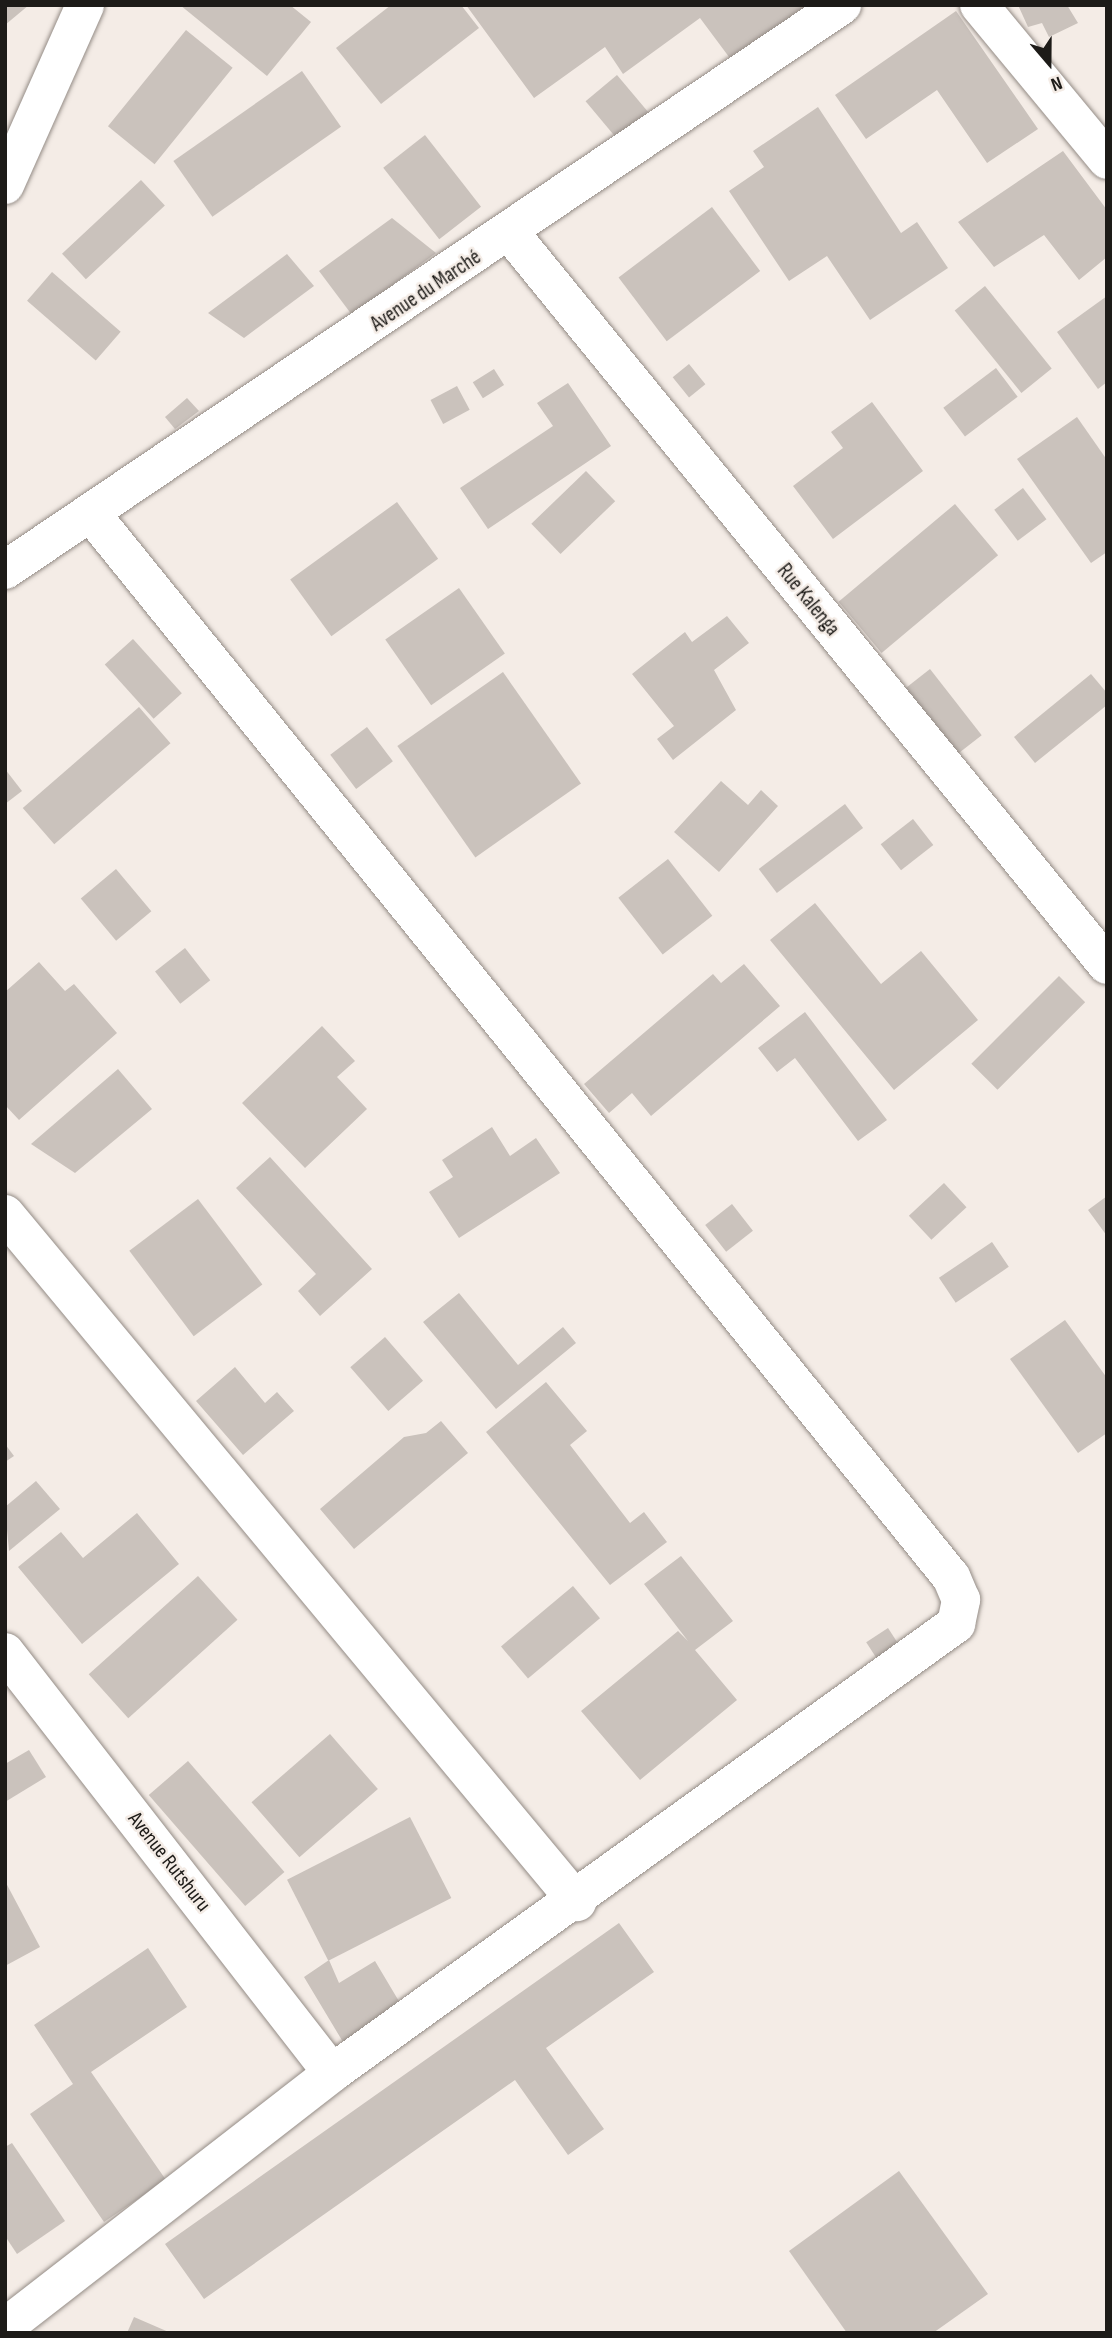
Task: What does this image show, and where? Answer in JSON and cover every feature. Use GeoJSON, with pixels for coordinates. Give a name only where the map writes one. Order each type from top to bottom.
{"type":"FeatureCollection","features":[{"type":"Feature","properties":{"kind":"street"},"geometry":{"type":"LineString","coordinates":[[5,185],[85,5]]}},
{"type":"Feature","properties":{"kind":"street","name":"Avenue du Marché"},"geometry":{"type":"LineString","coordinates":[[5,570],[93,516],[511,234],[842,5]]}},
{"type":"Feature","properties":{"kind":"street"},"geometry":{"type":"LineString","coordinates":[[979,5],[1107,160]]}},
{"type":"Feature","properties":{"kind":"street","name":"Rue Kalenga"},"geometry":{"type":"LineString","coordinates":[[511,234],[1107,965]]}},
{"type":"Feature","properties":{"kind":"street"},"geometry":{"type":"LineString","coordinates":[[5,2327],[332,2073],[577,1902],[956,1624],[961,1600],[951,1577],[93,516]]}},
{"type":"Feature","properties":{"kind":"street"},"geometry":{"type":"LineString","coordinates":[[5,1214],[577,1902]]}},
{"type":"Feature","properties":{"kind":"street","name":"Avenue Rutshuru"},"geometry":{"type":"LineString","coordinates":[[5,1651],[332,2073]]}},
{"type":"Feature","properties":{"kind":"building"},"geometry":{"type":"Polygon","coordinates":[[[5,5],[29,5],[5,25],[5,5]]]}},
{"type":"Feature","properties":{"kind":"building"},"geometry":{"type":"Polygon","coordinates":[[[180,5],[290,5],[311,22],[267,76],[180,5]]]}},
{"type":"Feature","properties":{"kind":"building"},"geometry":{"type":"Polygon","coordinates":[[[391,5],[461,5],[479,28],[381,104],[336,48],[391,5]]]}},
{"type":"Feature","properties":{"kind":"building"},"geometry":{"type":"Polygon","coordinates":[[[466,5],[809,5],[732,61],[700,18],[623,74],[605,47],[534,98],[466,5]]]}},
{"type":"Feature","properties":{"kind":"building"},"geometry":{"type":"Polygon","coordinates":[[[1018,5],[1067,5],[1078,23],[1049,37],[1042,23],[1028,27],[1018,5]]]}},
{"type":"Feature","properties":{"kind":"building"},"geometry":{"type":"Polygon","coordinates":[[[956,11],[1038,129],[987,163],[937,90],[866,139],[835,95],[956,11]]]}},
{"type":"Feature","properties":{"kind":"building"},"geometry":{"type":"Polygon","coordinates":[[[186,30],[233,68],[155,164],[108,126],[186,30]]]}},
{"type":"Feature","properties":{"kind":"building"},"geometry":{"type":"Polygon","coordinates":[[[302,71],[341,127],[212,217],[173,161],[302,71]]]}},
{"type":"Feature","properties":{"kind":"building"},"geometry":{"type":"Polygon","coordinates":[[[617,75],[652,116],[620,143],[586,101],[617,75]]]}},
{"type":"Feature","properties":{"kind":"building"},"geometry":{"type":"Polygon","coordinates":[[[818,107],[901,233],[917,222],[948,268],[870,320],[827,256],[789,281],[729,191],[764,167],[753,151],[818,107]]]}},
{"type":"Feature","properties":{"kind":"building"},"geometry":{"type":"Polygon","coordinates":[[[425,135],[481,207],[439,239],[383,168],[425,135]]]}},
{"type":"Feature","properties":{"kind":"building"},"geometry":{"type":"Polygon","coordinates":[[[1063,151],[1107,210],[1107,257],[1079,280],[1044,235],[994,267],[958,222],[1063,151]]]}},
{"type":"Feature","properties":{"kind":"building"},"geometry":{"type":"Polygon","coordinates":[[[141,180],[165,206],[86,279],[62,254],[141,180]]]}},
{"type":"Feature","properties":{"kind":"building"},"geometry":{"type":"Polygon","coordinates":[[[712,207],[760,271],[667,341],[619,277],[712,207]]]}},
{"type":"Feature","properties":{"kind":"building"},"geometry":{"type":"Polygon","coordinates":[[[392,218],[436,253],[352,315],[319,271],[392,218]]]}},
{"type":"Feature","properties":{"kind":"building"},"geometry":{"type":"Polygon","coordinates":[[[287,254],[314,286],[244,338],[208,313],[287,254]]]}},
{"type":"Feature","properties":{"kind":"building"},"geometry":{"type":"Polygon","coordinates":[[[52,272],[121,332],[96,360],[27,301],[52,272]]]}},
{"type":"Feature","properties":{"kind":"building"},"geometry":{"type":"Polygon","coordinates":[[[985,286],[1052,368],[1021,393],[955,311],[985,286]]]}},
{"type":"Feature","properties":{"kind":"building"},"geometry":{"type":"Polygon","coordinates":[[[1107,296],[1107,382],[1098,389],[1057,332],[1107,296]]]}},
{"type":"Feature","properties":{"kind":"building"},"geometry":{"type":"Polygon","coordinates":[[[689,364],[705,384],[689,397],[673,377],[689,364]]]}},
{"type":"Feature","properties":{"kind":"building"},"geometry":{"type":"Polygon","coordinates":[[[996,368],[1018,397],[965,436],[943,408],[996,368]]]}},
{"type":"Feature","properties":{"kind":"building"},"geometry":{"type":"Polygon","coordinates":[[[494,369],[504,385],[483,398],[473,382],[494,369]]]}},
{"type":"Feature","properties":{"kind":"building"},"geometry":{"type":"Polygon","coordinates":[[[568,383],[611,446],[488,529],[460,488],[553,426],[537,403],[568,383]]]}},
{"type":"Feature","properties":{"kind":"building"},"geometry":{"type":"Polygon","coordinates":[[[457,386],[470,410],[443,424],[431,400],[457,386]]]}},
{"type":"Feature","properties":{"kind":"building"},"geometry":{"type":"Polygon","coordinates":[[[187,398],[199,411],[175,429],[165,417],[187,398]]]}},
{"type":"Feature","properties":{"kind":"building"},"geometry":{"type":"Polygon","coordinates":[[[872,402],[923,471],[833,539],[793,486],[843,448],[831,432],[872,402]]]}},
{"type":"Feature","properties":{"kind":"building"},"geometry":{"type":"Polygon","coordinates":[[[1077,417],[1107,460],[1107,552],[1091,563],[1017,459],[1077,417]]]}},
{"type":"Feature","properties":{"kind":"building"},"geometry":{"type":"Polygon","coordinates":[[[586,471],[615,501],[561,554],[531,524],[586,471]]]}},
{"type":"Feature","properties":{"kind":"building"},"geometry":{"type":"Polygon","coordinates":[[[1023,488],[1046,519],[1018,541],[994,510],[1023,488]]]}},
{"type":"Feature","properties":{"kind":"building"},"geometry":{"type":"Polygon","coordinates":[[[397,502],[438,559],[331,636],[290,580],[397,502]]]}},
{"type":"Feature","properties":{"kind":"building"},"geometry":{"type":"Polygon","coordinates":[[[955,504],[998,555],[882,653],[839,602],[955,504]]]}},
{"type":"Feature","properties":{"kind":"building"},"geometry":{"type":"Polygon","coordinates":[[[459,588],[505,654],[431,705],[385,640],[459,588]]]}},
{"type":"Feature","properties":{"kind":"building"},"geometry":{"type":"Polygon","coordinates":[[[727,616],[749,643],[714,670],[736,710],[673,760],[657,739],[674,726],[632,674],[685,632],[692,642],[727,616]]]}},
{"type":"Feature","properties":{"kind":"building"},"geometry":{"type":"Polygon","coordinates":[[[133,639],[182,693],[154,719],[105,664],[133,639]]]}},
{"type":"Feature","properties":{"kind":"building"},"geometry":{"type":"Polygon","coordinates":[[[930,669],[982,735],[952,759],[900,692],[930,669]]]}},
{"type":"Feature","properties":{"kind":"building"},"geometry":{"type":"Polygon","coordinates":[[[503,672],[581,783],[475,857],[397,746],[503,672]]]}},
{"type":"Feature","properties":{"kind":"building"},"geometry":{"type":"Polygon","coordinates":[[[1091,674],[1107,693],[1107,705],[1035,763],[1014,737],[1091,674]]]}},
{"type":"Feature","properties":{"kind":"building"},"geometry":{"type":"Polygon","coordinates":[[[139,707],[170,743],[54,844],[23,808],[139,707]]]}},
{"type":"Feature","properties":{"kind":"building"},"geometry":{"type":"Polygon","coordinates":[[[367,727],[393,761],[356,789],[330,755],[367,727]]]}},
{"type":"Feature","properties":{"kind":"building"},"geometry":{"type":"Polygon","coordinates":[[[5,769],[22,791],[5,804],[5,769]]]}},
{"type":"Feature","properties":{"kind":"building"},"geometry":{"type":"Polygon","coordinates":[[[721,781],[748,805],[761,790],[778,806],[719,872],[674,832],[721,781]]]}},
{"type":"Feature","properties":{"kind":"building"},"geometry":{"type":"Polygon","coordinates":[[[845,804],[863,828],[777,893],[759,869],[845,804]]]}},
{"type":"Feature","properties":{"kind":"building"},"geometry":{"type":"Polygon","coordinates":[[[913,819],[933,845],[901,870],[881,844],[913,819]]]}},
{"type":"Feature","properties":{"kind":"building"},"geometry":{"type":"Polygon","coordinates":[[[668,859],[712,916],[663,955],[618,898],[668,859]]]}},
{"type":"Feature","properties":{"kind":"building"},"geometry":{"type":"Polygon","coordinates":[[[116,869],[151,911],[116,941],[81,899],[116,869]]]}},
{"type":"Feature","properties":{"kind":"building"},"geometry":{"type":"Polygon","coordinates":[[[815,903],[881,984],[921,951],[978,1020],[894,1090],[770,940],[815,903]]]}},
{"type":"Feature","properties":{"kind":"building"},"geometry":{"type":"Polygon","coordinates":[[[185,948],[210,980],[180,1004],[155,971],[185,948]]]}},
{"type":"Feature","properties":{"kind":"building"},"geometry":{"type":"Polygon","coordinates":[[[39,962],[65,991],[74,984],[117,1033],[19,1120],[5,1105],[5,992],[39,962]]]}},
{"type":"Feature","properties":{"kind":"building"},"geometry":{"type":"Polygon","coordinates":[[[744,964],[780,1006],[651,1116],[632,1093],[609,1113],[584,1084],[713,974],[721,983],[744,964]]]}},
{"type":"Feature","properties":{"kind":"building"},"geometry":{"type":"Polygon","coordinates":[[[1059,976],[1085,1002],[997,1090],[971,1064],[1059,976]]]}},
{"type":"Feature","properties":{"kind":"building"},"geometry":{"type":"Polygon","coordinates":[[[805,1012],[887,1120],[858,1141],[795,1058],[777,1072],[758,1048],[805,1012]]]}},
{"type":"Feature","properties":{"kind":"building"},"geometry":{"type":"Polygon","coordinates":[[[322,1026],[355,1061],[337,1077],[367,1109],[305,1168],[242,1103],[322,1026]]]}},
{"type":"Feature","properties":{"kind":"building"},"geometry":{"type":"Polygon","coordinates":[[[118,1069],[152,1109],[75,1173],[31,1144],[118,1069]]]}},
{"type":"Feature","properties":{"kind":"building"},"geometry":{"type":"Polygon","coordinates":[[[492,1127],[510,1156],[536,1138],[560,1173],[459,1238],[429,1192],[453,1177],[442,1160],[492,1127]]]}},
{"type":"Feature","properties":{"kind":"building"},"geometry":{"type":"Polygon","coordinates":[[[270,1157],[372,1269],[320,1316],[298,1291],[316,1274],[236,1188],[270,1157]]]}},
{"type":"Feature","properties":{"kind":"building"},"geometry":{"type":"Polygon","coordinates":[[[944,1183],[967,1207],[931,1240],[909,1216],[944,1183]]]}},
{"type":"Feature","properties":{"kind":"building"},"geometry":{"type":"Polygon","coordinates":[[[1107,1196],[1107,1236],[1088,1210],[1107,1196]]]}},
{"type":"Feature","properties":{"kind":"building"},"geometry":{"type":"Polygon","coordinates":[[[198,1199],[262,1284],[194,1336],[129,1251],[198,1199]]]}},
{"type":"Feature","properties":{"kind":"building"},"geometry":{"type":"Polygon","coordinates":[[[732,1204],[753,1231],[726,1252],[705,1225],[732,1204]]]}},
{"type":"Feature","properties":{"kind":"building"},"geometry":{"type":"Polygon","coordinates":[[[992,1242],[1009,1267],[956,1303],[939,1278],[992,1242]]]}},
{"type":"Feature","properties":{"kind":"building"},"geometry":{"type":"Polygon","coordinates":[[[459,1293],[518,1365],[563,1327],[576,1343],[496,1409],[423,1322],[459,1293]]]}},
{"type":"Feature","properties":{"kind":"building"},"geometry":{"type":"Polygon","coordinates":[[[1065,1320],[1107,1378],[1107,1433],[1078,1453],[1010,1359],[1065,1320]]]}},
{"type":"Feature","properties":{"kind":"building"},"geometry":{"type":"Polygon","coordinates":[[[385,1337],[423,1381],[388,1411],[350,1367],[385,1337]]]}},
{"type":"Feature","properties":{"kind":"building"},"geometry":{"type":"Polygon","coordinates":[[[235,1367],[265,1403],[277,1392],[294,1411],[243,1455],[196,1401],[235,1367]]]}},
{"type":"Feature","properties":{"kind":"building"},"geometry":{"type":"Polygon","coordinates":[[[546,1382],[587,1431],[570,1445],[630,1523],[644,1512],[667,1542],[610,1585],[486,1432],[546,1382]]]}},
{"type":"Feature","properties":{"kind":"building"},"geometry":{"type":"Polygon","coordinates":[[[441,1421],[468,1453],[354,1549],[320,1509],[404,1437],[426,1433],[441,1421]]]}},
{"type":"Feature","properties":{"kind":"building"},"geometry":{"type":"Polygon","coordinates":[[[5,1444],[14,1456],[5,1462],[5,1444]]]}},
{"type":"Feature","properties":{"kind":"building"},"geometry":{"type":"Polygon","coordinates":[[[36,1481],[60,1509],[9,1551],[5,1507],[36,1481]]]}},
{"type":"Feature","properties":{"kind":"building"},"geometry":{"type":"Polygon","coordinates":[[[137,1513],[179,1564],[82,1644],[18,1567],[61,1532],[83,1558],[137,1513]]]}},
{"type":"Feature","properties":{"kind":"building"},"geometry":{"type":"Polygon","coordinates":[[[681,1556],[733,1621],[695,1650],[737,1700],[640,1780],[581,1711],[678,1631],[688,1641],[644,1584],[681,1556]]]}},
{"type":"Feature","properties":{"kind":"building"},"geometry":{"type":"Polygon","coordinates":[[[198,1576],[237,1620],[128,1718],[89,1674],[198,1576]]]}},
{"type":"Feature","properties":{"kind":"building"},"geometry":{"type":"Polygon","coordinates":[[[573,1586],[600,1618],[528,1679],[501,1646],[573,1586]]]}},
{"type":"Feature","properties":{"kind":"building"},"geometry":{"type":"Polygon","coordinates":[[[888,1628],[905,1654],[883,1668],[866,1642],[888,1628]]]}},
{"type":"Feature","properties":{"kind":"building"},"geometry":{"type":"Polygon","coordinates":[[[330,1734],[378,1789],[299,1857],[252,1802],[330,1734]]]}},
{"type":"Feature","properties":{"kind":"building"},"geometry":{"type":"Polygon","coordinates":[[[29,1750],[46,1777],[5,1802],[5,1764],[29,1750]]]}},
{"type":"Feature","properties":{"kind":"building"},"geometry":{"type":"Polygon","coordinates":[[[188,1761],[284,1872],[245,1906],[149,1795],[188,1761]]]}},
{"type":"Feature","properties":{"kind":"building"},"geometry":{"type":"Polygon","coordinates":[[[410,1817],[451,1898],[328,1961],[287,1880],[410,1817]]]}},
{"type":"Feature","properties":{"kind":"building"},"geometry":{"type":"Polygon","coordinates":[[[5,1881],[40,1947],[5,1966],[5,1881]]]}},
{"type":"Feature","properties":{"kind":"building"},"geometry":{"type":"Polygon","coordinates":[[[619,1923],[654,1972],[546,2048],[604,2129],[568,2155],[515,2080],[204,2299],[165,2244],[619,1923]]]}},
{"type":"Feature","properties":{"kind":"building"},"geometry":{"type":"Polygon","coordinates":[[[148,1948],[187,2007],[91,2072],[166,2180],[104,2222],[30,2114],[73,2084],[34,2025],[148,1948]]]}},
{"type":"Feature","properties":{"kind":"building"},"geometry":{"type":"Polygon","coordinates":[[[329,1960],[339,1983],[375,1961],[403,2008],[343,2042],[304,1977],[329,1960]]]}},
{"type":"Feature","properties":{"kind":"building"},"geometry":{"type":"Polygon","coordinates":[[[12,2143],[65,2221],[17,2254],[5,2236],[5,2147],[12,2143]]]}},
{"type":"Feature","properties":{"kind":"building"},"geometry":{"type":"Polygon","coordinates":[[[899,2171],[988,2294],[933,2333],[847,2333],[789,2251],[899,2171]]]}},
{"type":"Feature","properties":{"kind":"building"},"geometry":{"type":"Polygon","coordinates":[[[134,2317],[171,2333],[127,2333],[134,2317]]]}}]}
